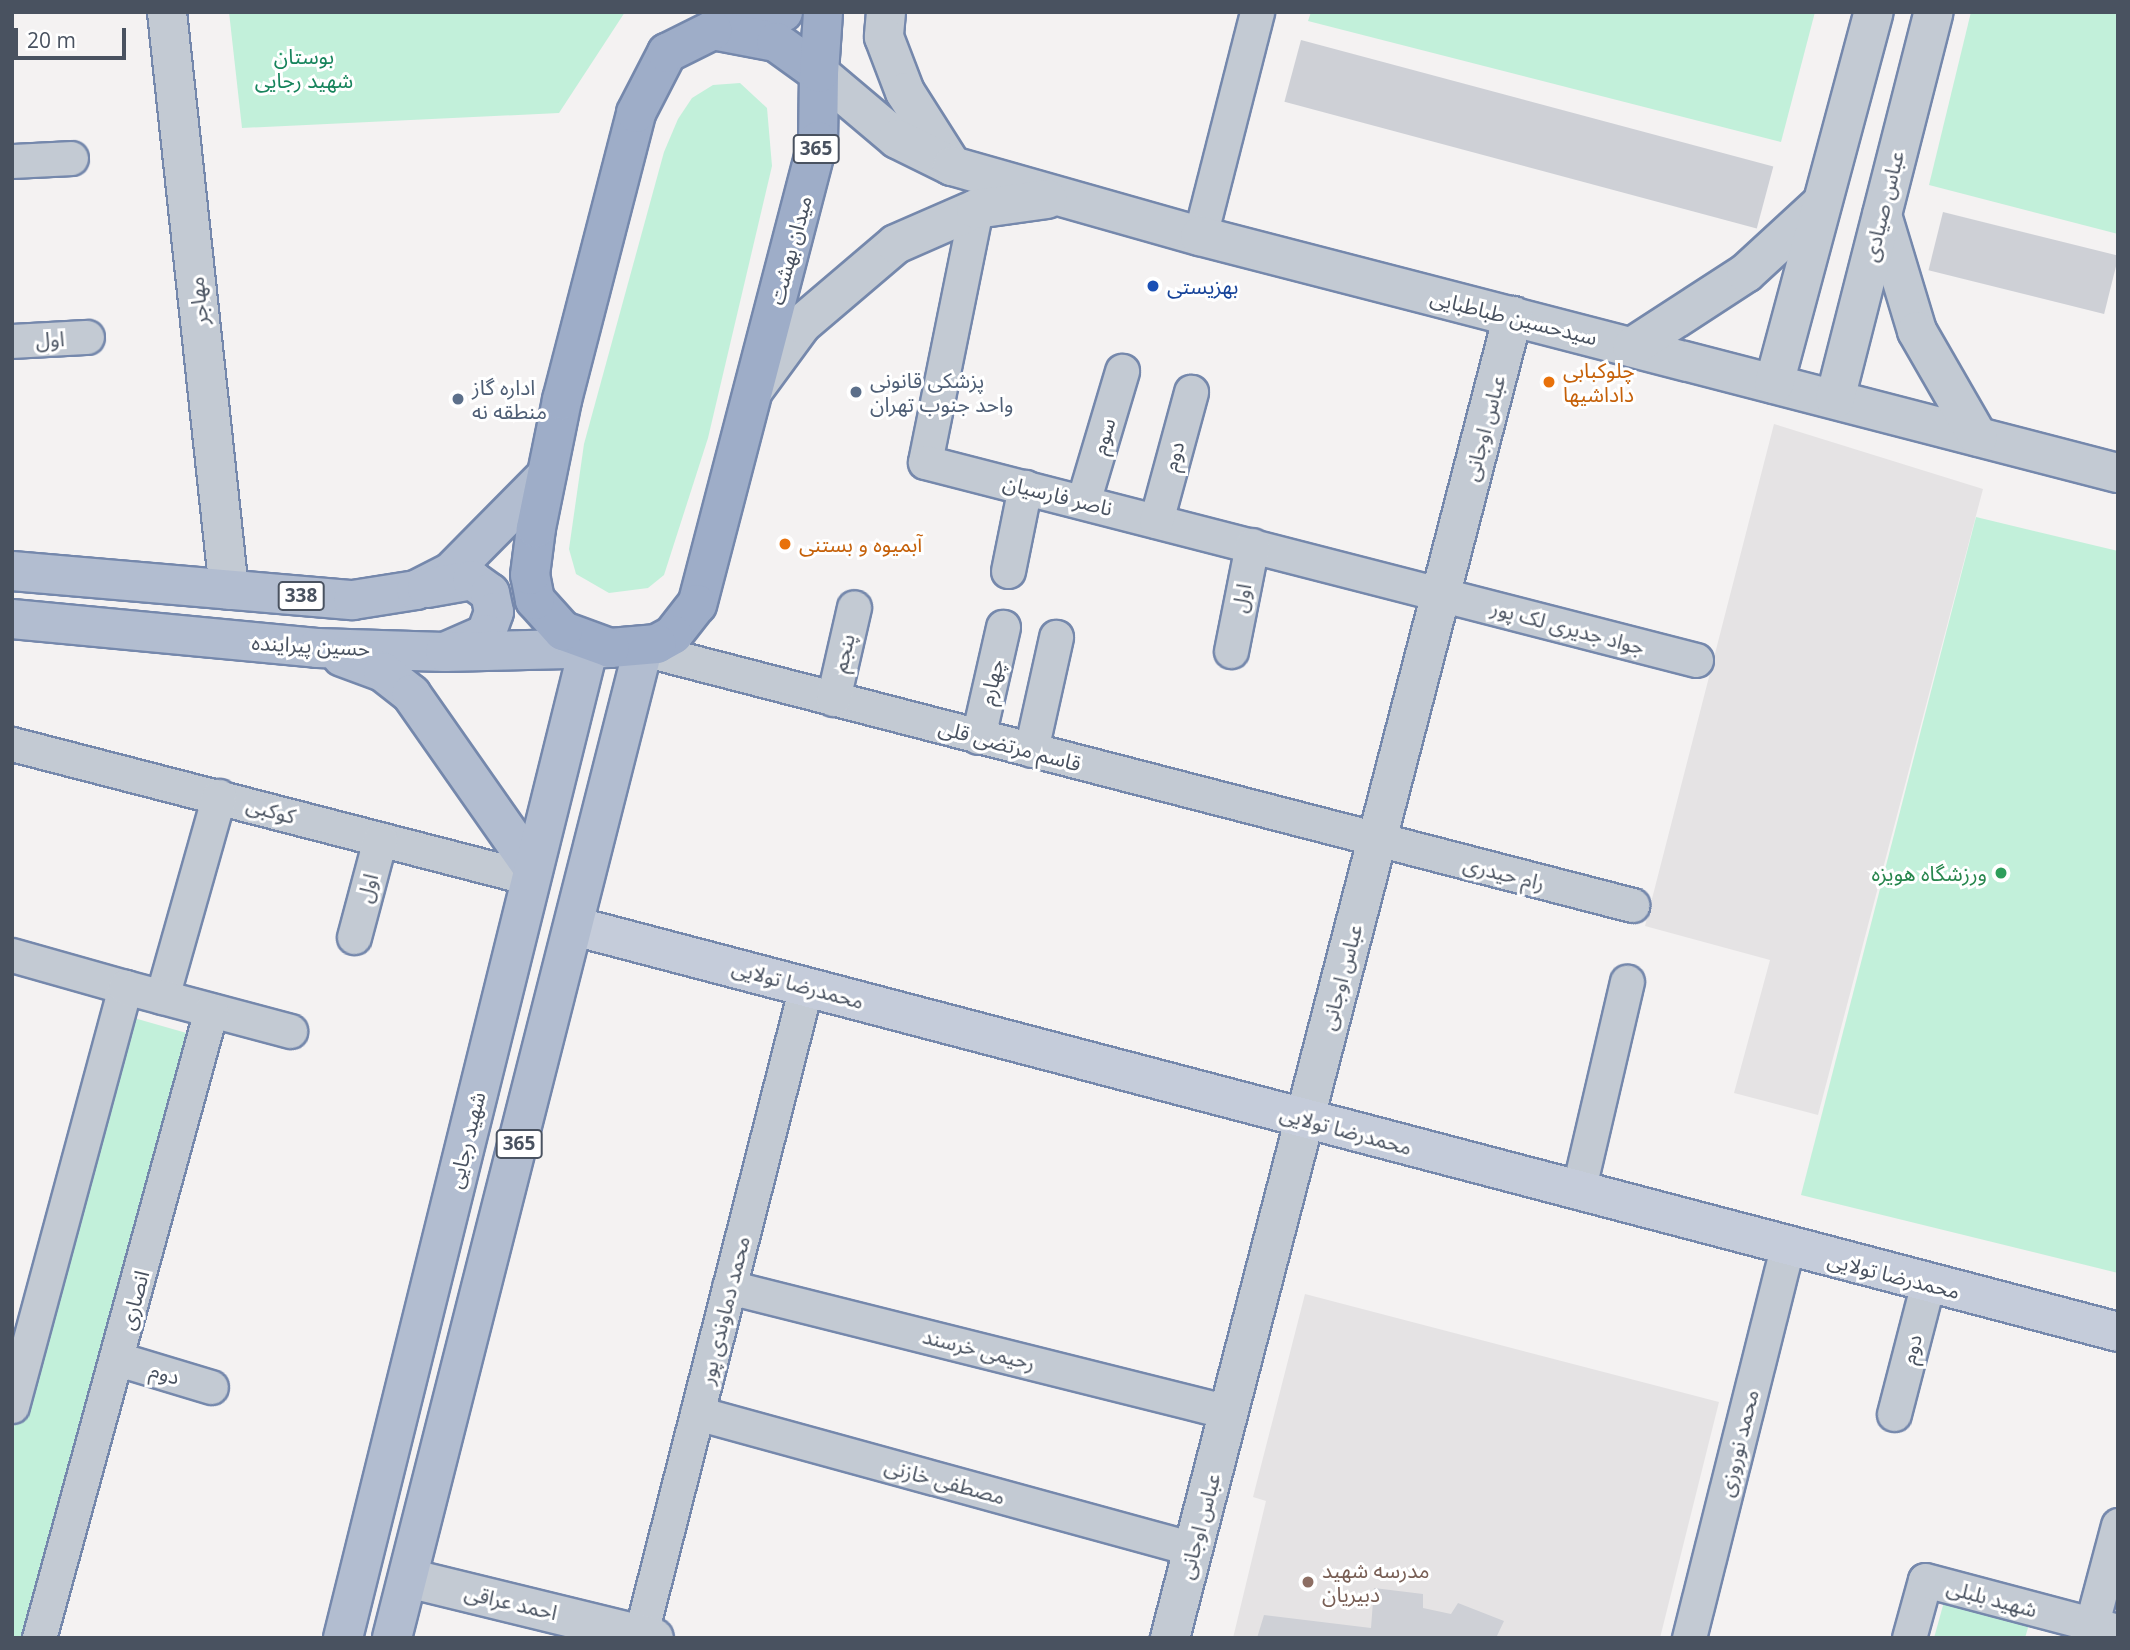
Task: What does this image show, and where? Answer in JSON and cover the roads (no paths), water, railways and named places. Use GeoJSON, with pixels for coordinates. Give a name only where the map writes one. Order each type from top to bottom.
{"type":"FeatureCollection","features":[{"type":"Feature","properties":{"kind":"highway"},"geometry":{"type":"LineString","coordinates":[[608,647],[550,622],[534,600],[530,575],[546,476],[621,164],[636,114],[687,12]]}},
{"type":"Feature","properties":{"kind":"highway"},"geometry":{"type":"LineString","coordinates":[[748,12],[783,12]]}},
{"type":"Feature","properties":{"kind":"highway","name":"365"},"geometry":{"type":"LineString","coordinates":[[819,73],[823,12]]}},
{"type":"Feature","properties":{"kind":"highway"},"geometry":{"type":"LineString","coordinates":[[667,53],[698,33],[736,31],[776,42],[819,73]]}},
{"type":"Feature","properties":{"kind":"highway","name":"میدان بهشت"},"geometry":{"type":"LineString","coordinates":[[608,647],[673,635],[696,604],[818,141],[819,73]]}},
{"type":"Feature","properties":{"kind":"main road","name":"338"},"geometry":{"type":"LineString","coordinates":[[12,570],[353,600],[416,590],[450,573],[546,476]]}},
{"type":"Feature","properties":{"kind":"main road"},"geometry":{"type":"LineString","coordinates":[[416,590],[472,580],[490,593],[494,612],[486,634],[445,652]]}},
{"type":"Feature","properties":{"kind":"main road","name":"حسین پیراینده"},"geometry":{"type":"LineString","coordinates":[[12,619],[317,648],[445,652],[608,647]]}},
{"type":"Feature","properties":{"kind":"main road","name":"شهید رجایی"},"geometry":{"type":"LineString","coordinates":[[343,1638],[531,873],[608,647]]}},
{"type":"Feature","properties":{"kind":"main road","name":"365"},"geometry":{"type":"LineString","coordinates":[[392,1638],[574,926],[608,647]]}},
{"type":"Feature","properties":{"kind":"main road"},"geometry":{"type":"LineString","coordinates":[[317,648],[383,672],[411,694],[531,873]]}},
{"type":"Feature","properties":{"kind":"main road","name":"محمدرضا تولایی"},"geometry":{"type":"LineString","coordinates":[[574,926],[1787,1248],[2118,1332]]}},
{"type":"Feature","properties":{"kind":"main road"},"geometry":{"type":"LineString","coordinates":[[362,1567],[408,1578]]}},
{"type":"Feature","properties":{"kind":"street","name":"مهاجر"},"geometry":{"type":"LineString","coordinates":[[167,12],[229,590]]}},
{"type":"Feature","properties":{"kind":"street"},"geometry":{"type":"LineString","coordinates":[[887,12],[884,37],[905,92],[952,166]]}},
{"type":"Feature","properties":{"kind":"street"},"geometry":{"type":"LineString","coordinates":[[1200,236],[1257,12]]}},
{"type":"Feature","properties":{"kind":"street"},"geometry":{"type":"LineString","coordinates":[[1774,384],[1826,199],[1874,12]]}},
{"type":"Feature","properties":{"kind":"street","name":"عباس صیادی"},"geometry":{"type":"LineString","coordinates":[[1835,399],[1934,12]]}},
{"type":"Feature","properties":{"kind":"street","name":"سیدحسین طباطبایی"},"geometry":{"type":"LineString","coordinates":[[819,73],[897,139],[952,166],[1200,236],[2118,473]]}},
{"type":"Feature","properties":{"kind":"street"},"geometry":{"type":"LineString","coordinates":[[12,161],[71,158]]}},
{"type":"Feature","properties":{"kind":"street"},"geometry":{"type":"LineString","coordinates":[[755,388],[802,324],[858,271],[896,244],[976,209],[1063,197]]}},
{"type":"Feature","properties":{"kind":"street"},"geometry":{"type":"LineString","coordinates":[[1632,347],[1763,260],[1826,199]]}},
{"type":"Feature","properties":{"kind":"street","name":"ناصر فارسیان"},"geometry":{"type":"LineString","coordinates":[[976,209],[925,462],[1440,594]]}},
{"type":"Feature","properties":{"kind":"street"},"geometry":{"type":"LineString","coordinates":[[1881,211],[1917,331],[1978,437]]}},
{"type":"Feature","properties":{"kind":"street","name":"عباس اوجانی"},"geometry":{"type":"LineString","coordinates":[[1170,1638],[1513,316]]}},
{"type":"Feature","properties":{"kind":"street","name":"اول"},"geometry":{"type":"LineString","coordinates":[[12,341],[87,337]]}},
{"type":"Feature","properties":{"kind":"street","name":"سوم"},"geometry":{"type":"LineString","coordinates":[[1083,502],[1122,371]]}},
{"type":"Feature","properties":{"kind":"street","name":"دوم"},"geometry":{"type":"LineString","coordinates":[[1156,521],[1191,392]]}},
{"type":"Feature","properties":{"kind":"street"},"geometry":{"type":"LineString","coordinates":[[1008,571],[1025,486]]}},
{"type":"Feature","properties":{"kind":"street","name":"اول"},"geometry":{"type":"LineString","coordinates":[[1231,651],[1251,545]]}},
{"type":"Feature","properties":{"kind":"street","name":"جواد جدیری لک پور"},"geometry":{"type":"LineString","coordinates":[[1440,594],[1696,660]]}},
{"type":"Feature","properties":{"kind":"street","name":"پنجم"},"geometry":{"type":"LineString","coordinates":[[833,699],[853,607]]}},
{"type":"Feature","properties":{"kind":"street","name":"چهارم"},"geometry":{"type":"LineString","coordinates":[[978,737],[1003,627]]}},
{"type":"Feature","properties":{"kind":"street"},"geometry":{"type":"LineString","coordinates":[[1031,750],[1056,637]]}},
{"type":"Feature","properties":{"kind":"street","name":"قاسم مرتضی قلی"},"geometry":{"type":"LineString","coordinates":[[608,647],[833,699],[1377,841]]}},
{"type":"Feature","properties":{"kind":"street","name":"کوکبی"},"geometry":{"type":"LineString","coordinates":[[12,744],[380,839],[531,873]]}},
{"type":"Feature","properties":{"kind":"street"},"geometry":{"type":"LineString","coordinates":[[162,997],[219,796]]}},
{"type":"Feature","properties":{"kind":"street","name":"اول"},"geometry":{"type":"LineString","coordinates":[[354,937],[380,839]]}},
{"type":"Feature","properties":{"kind":"street","name":"رام حیدری"},"geometry":{"type":"LineString","coordinates":[[1377,841],[1632,905]]}},
{"type":"Feature","properties":{"kind":"street"},"geometry":{"type":"LineString","coordinates":[[12,955],[290,1031]]}},
{"type":"Feature","properties":{"kind":"street"},"geometry":{"type":"LineString","coordinates":[[1578,1192],[1627,982]]}},
{"type":"Feature","properties":{"kind":"street","name":"محمد دماوندی پور"},"geometry":{"type":"LineString","coordinates":[[647,1636],[697,1413],[806,986]]}},
{"type":"Feature","properties":{"kind":"street"},"geometry":{"type":"LineString","coordinates":[[12,1406],[21,1341],[125,987]]}},
{"type":"Feature","properties":{"kind":"street","name":"انصاری"},"geometry":{"type":"LineString","coordinates":[[39,1638],[118,1359],[211,1010]]}},
{"type":"Feature","properties":{"kind":"street","name":"محمد نوروزی"},"geometry":{"type":"LineString","coordinates":[[1689,1638],[1787,1248]]}},
{"type":"Feature","properties":{"kind":"street","name":"دوم"},"geometry":{"type":"LineString","coordinates":[[1894,1414],[1927,1283]]}},
{"type":"Feature","properties":{"kind":"street","name":"رحیمی خرسند"},"geometry":{"type":"LineString","coordinates":[[729,1287],[1228,1412]]}},
{"type":"Feature","properties":{"kind":"street","name":"دوم"},"geometry":{"type":"LineString","coordinates":[[118,1359],[211,1387]]}},
{"type":"Feature","properties":{"kind":"street","name":"مصطفی خازنی"},"geometry":{"type":"LineString","coordinates":[[697,1413],[1193,1549]]}},
{"type":"Feature","properties":{"kind":"street"},"geometry":{"type":"LineString","coordinates":[[2099,1631],[2118,1525]]}},
{"type":"Feature","properties":{"kind":"street","name":"احمد عراقی"},"geometry":{"type":"LineString","coordinates":[[408,1578],[647,1636]]}},
{"type":"Feature","properties":{"kind":"street","name":"شهید بلبلی"},"geometry":{"type":"LineString","coordinates":[[1909,1638],[1925,1580],[2099,1631]]}},
{"type":"Feature","properties":{"kind":"place","name":"بهزیستی"},"geometry":{"type":"Point","coordinates":[1153,286]}},
{"type":"Feature","properties":{"kind":"place","name":"چلوکبابی داداشیها"},"geometry":{"type":"Point","coordinates":[1549,382]}},
{"type":"Feature","properties":{"kind":"place","name":"پزشکی قانونی واحد جنوب تهران"},"geometry":{"type":"Point","coordinates":[856,392]}},
{"type":"Feature","properties":{"kind":"place","name":"اداره گاز منطقه نه"},"geometry":{"type":"Point","coordinates":[458,399]}},
{"type":"Feature","properties":{"kind":"place","name":"آبمیوه و بستنی"},"geometry":{"type":"Point","coordinates":[785,544]}},
{"type":"Feature","properties":{"kind":"place","name":"ورزشگاه هویزه"},"geometry":{"type":"Point","coordinates":[2001,873]}},
{"type":"Feature","properties":{"kind":"place","name":"مدرسه شهید دبیریان"},"geometry":{"type":"Point","coordinates":[1308,1582]}},
{"type":"Feature","properties":{"kind":"park label","name":"بوستان شهید رجایی"},"geometry":{"type":"Point","coordinates":[304,68]}}]}
